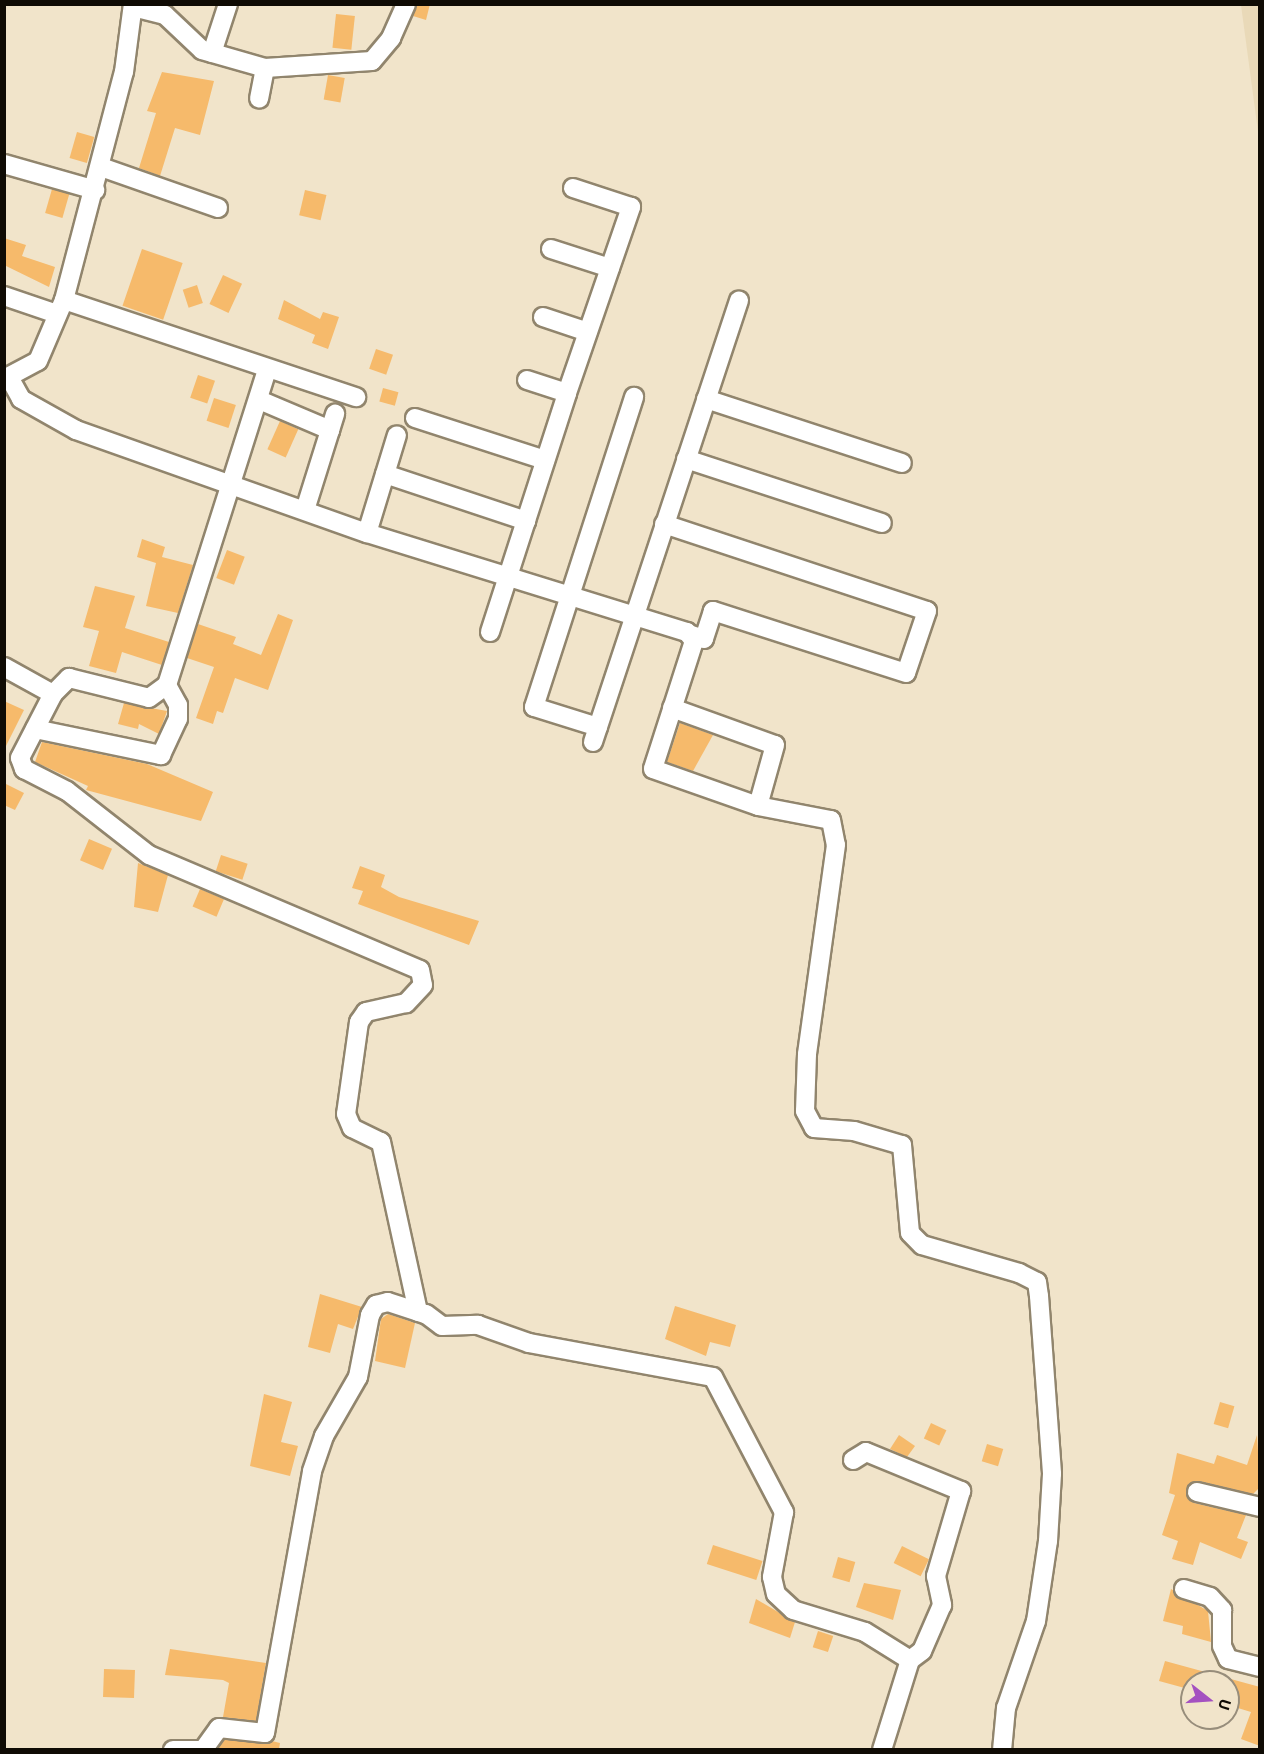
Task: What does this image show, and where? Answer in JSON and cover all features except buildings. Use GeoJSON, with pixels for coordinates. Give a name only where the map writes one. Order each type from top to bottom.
{"type":"FeatureCollection","features":[{"type":"Feature","properties":{"kind":"street"},"geometry":{"type":"LineString","coordinates":[[212,53],[228,4]]}},
{"type":"Feature","properties":{"kind":"street"},"geometry":{"type":"LineString","coordinates":[[406,4],[391,38],[372,61],[265,68],[195,46],[165,15],[133,6],[124,72],[95,190],[61,307],[38,361],[7,378],[21,399],[76,430],[367,533],[704,639],[713,610],[906,673],[927,611],[664,524]]}},
{"type":"Feature","properties":{"kind":"street"},"geometry":{"type":"LineString","coordinates":[[259,98],[265,68]]}},
{"type":"Feature","properties":{"kind":"street"},"geometry":{"type":"LineString","coordinates":[[4,164],[95,190]]}},
{"type":"Feature","properties":{"kind":"street"},"geometry":{"type":"LineString","coordinates":[[100,167],[218,208]]}},
{"type":"Feature","properties":{"kind":"street"},"geometry":{"type":"LineString","coordinates":[[490,632],[567,393],[631,207],[573,188]]}},
{"type":"Feature","properties":{"kind":"street"},"geometry":{"type":"LineString","coordinates":[[551,249],[610,268]]}},
{"type":"Feature","properties":{"kind":"street"},"geometry":{"type":"LineString","coordinates":[[634,397],[568,595],[534,707],[596,735],[633,615],[739,301]]}},
{"type":"Feature","properties":{"kind":"street"},"geometry":{"type":"LineString","coordinates":[[6,302],[61,307],[356,397]]}},
{"type":"Feature","properties":{"kind":"street"},"geometry":{"type":"LineString","coordinates":[[543,317],[588,332]]}},
{"type":"Feature","properties":{"kind":"street"},"geometry":{"type":"LineString","coordinates":[[267,370],[234,486],[167,685],[149,698],[69,678],[52,694],[20,758],[24,769],[67,792],[149,855],[420,970],[423,985],[406,1003],[366,1012],[358,1022],[346,1114],[352,1128],[381,1142],[418,1312]]}},
{"type":"Feature","properties":{"kind":"street"},"geometry":{"type":"LineString","coordinates":[[527,380],[567,393]]}},
{"type":"Feature","properties":{"kind":"street"},"geometry":{"type":"LineString","coordinates":[[706,399],[902,463]]}},
{"type":"Feature","properties":{"kind":"street"},"geometry":{"type":"LineString","coordinates":[[264,402],[332,422],[305,510]]}},
{"type":"Feature","properties":{"kind":"street"},"geometry":{"type":"LineString","coordinates":[[415,418],[545,460]]}},
{"type":"Feature","properties":{"kind":"street"},"geometry":{"type":"LineString","coordinates":[[367,533],[397,435]]}},
{"type":"Feature","properties":{"kind":"street"},"geometry":{"type":"LineString","coordinates":[[686,459],[882,523]]}},
{"type":"Feature","properties":{"kind":"street"},"geometry":{"type":"LineString","coordinates":[[385,474],[526,521]]}},
{"type":"Feature","properties":{"kind":"street"},"geometry":{"type":"LineString","coordinates":[[692,635],[656,773],[758,807],[831,820],[834,834],[804,1082],[805,1111],[814,1128],[854,1131],[902,1145],[910,1233],[922,1245],[1037,1282],[1052,1474],[1048,1541],[1036,1621],[1006,1708],[1002,1749]]}},
{"type":"Feature","properties":{"kind":"street"},"geometry":{"type":"LineString","coordinates":[[4,667],[52,694]]}},
{"type":"Feature","properties":{"kind":"street"},"geometry":{"type":"LineString","coordinates":[[35,729],[161,755],[178,719],[178,705],[167,685]]}},
{"type":"Feature","properties":{"kind":"street"},"geometry":{"type":"LineString","coordinates":[[672,708],[775,745],[758,807]]}},
{"type":"Feature","properties":{"kind":"street"},"geometry":{"type":"LineString","coordinates":[[173,1749],[202,1749],[219,1728],[265,1733],[312,1471],[324,1436],[358,1377],[362,1344],[376,1305],[388,1302],[418,1312],[442,1326],[478,1325],[529,1342],[713,1377],[783,1512],[772,1577],[776,1594],[793,1610],[865,1632],[910,1660]]}},
{"type":"Feature","properties":{"kind":"street"},"geometry":{"type":"LineString","coordinates":[[853,1461],[866,1452],[961,1491],[936,1576],[942,1605],[937,1622],[922,1651],[910,1660],[882,1749]]}},
{"type":"Feature","properties":{"kind":"street"},"geometry":{"type":"LineString","coordinates":[[1197,1492],[1260,1507]]}},
{"type":"Feature","properties":{"kind":"street"},"geometry":{"type":"LineString","coordinates":[[1184,1589],[1210,1597],[1222,1610],[1222,1646],[1228,1659],[1260,1667]]}},
{"type":"Feature","properties":{"kind":"shaded area"},"geometry":{"type":"Polygon","coordinates":[[[1241,5],[1259,5],[1259,139],[1241,5]]]}}]}
